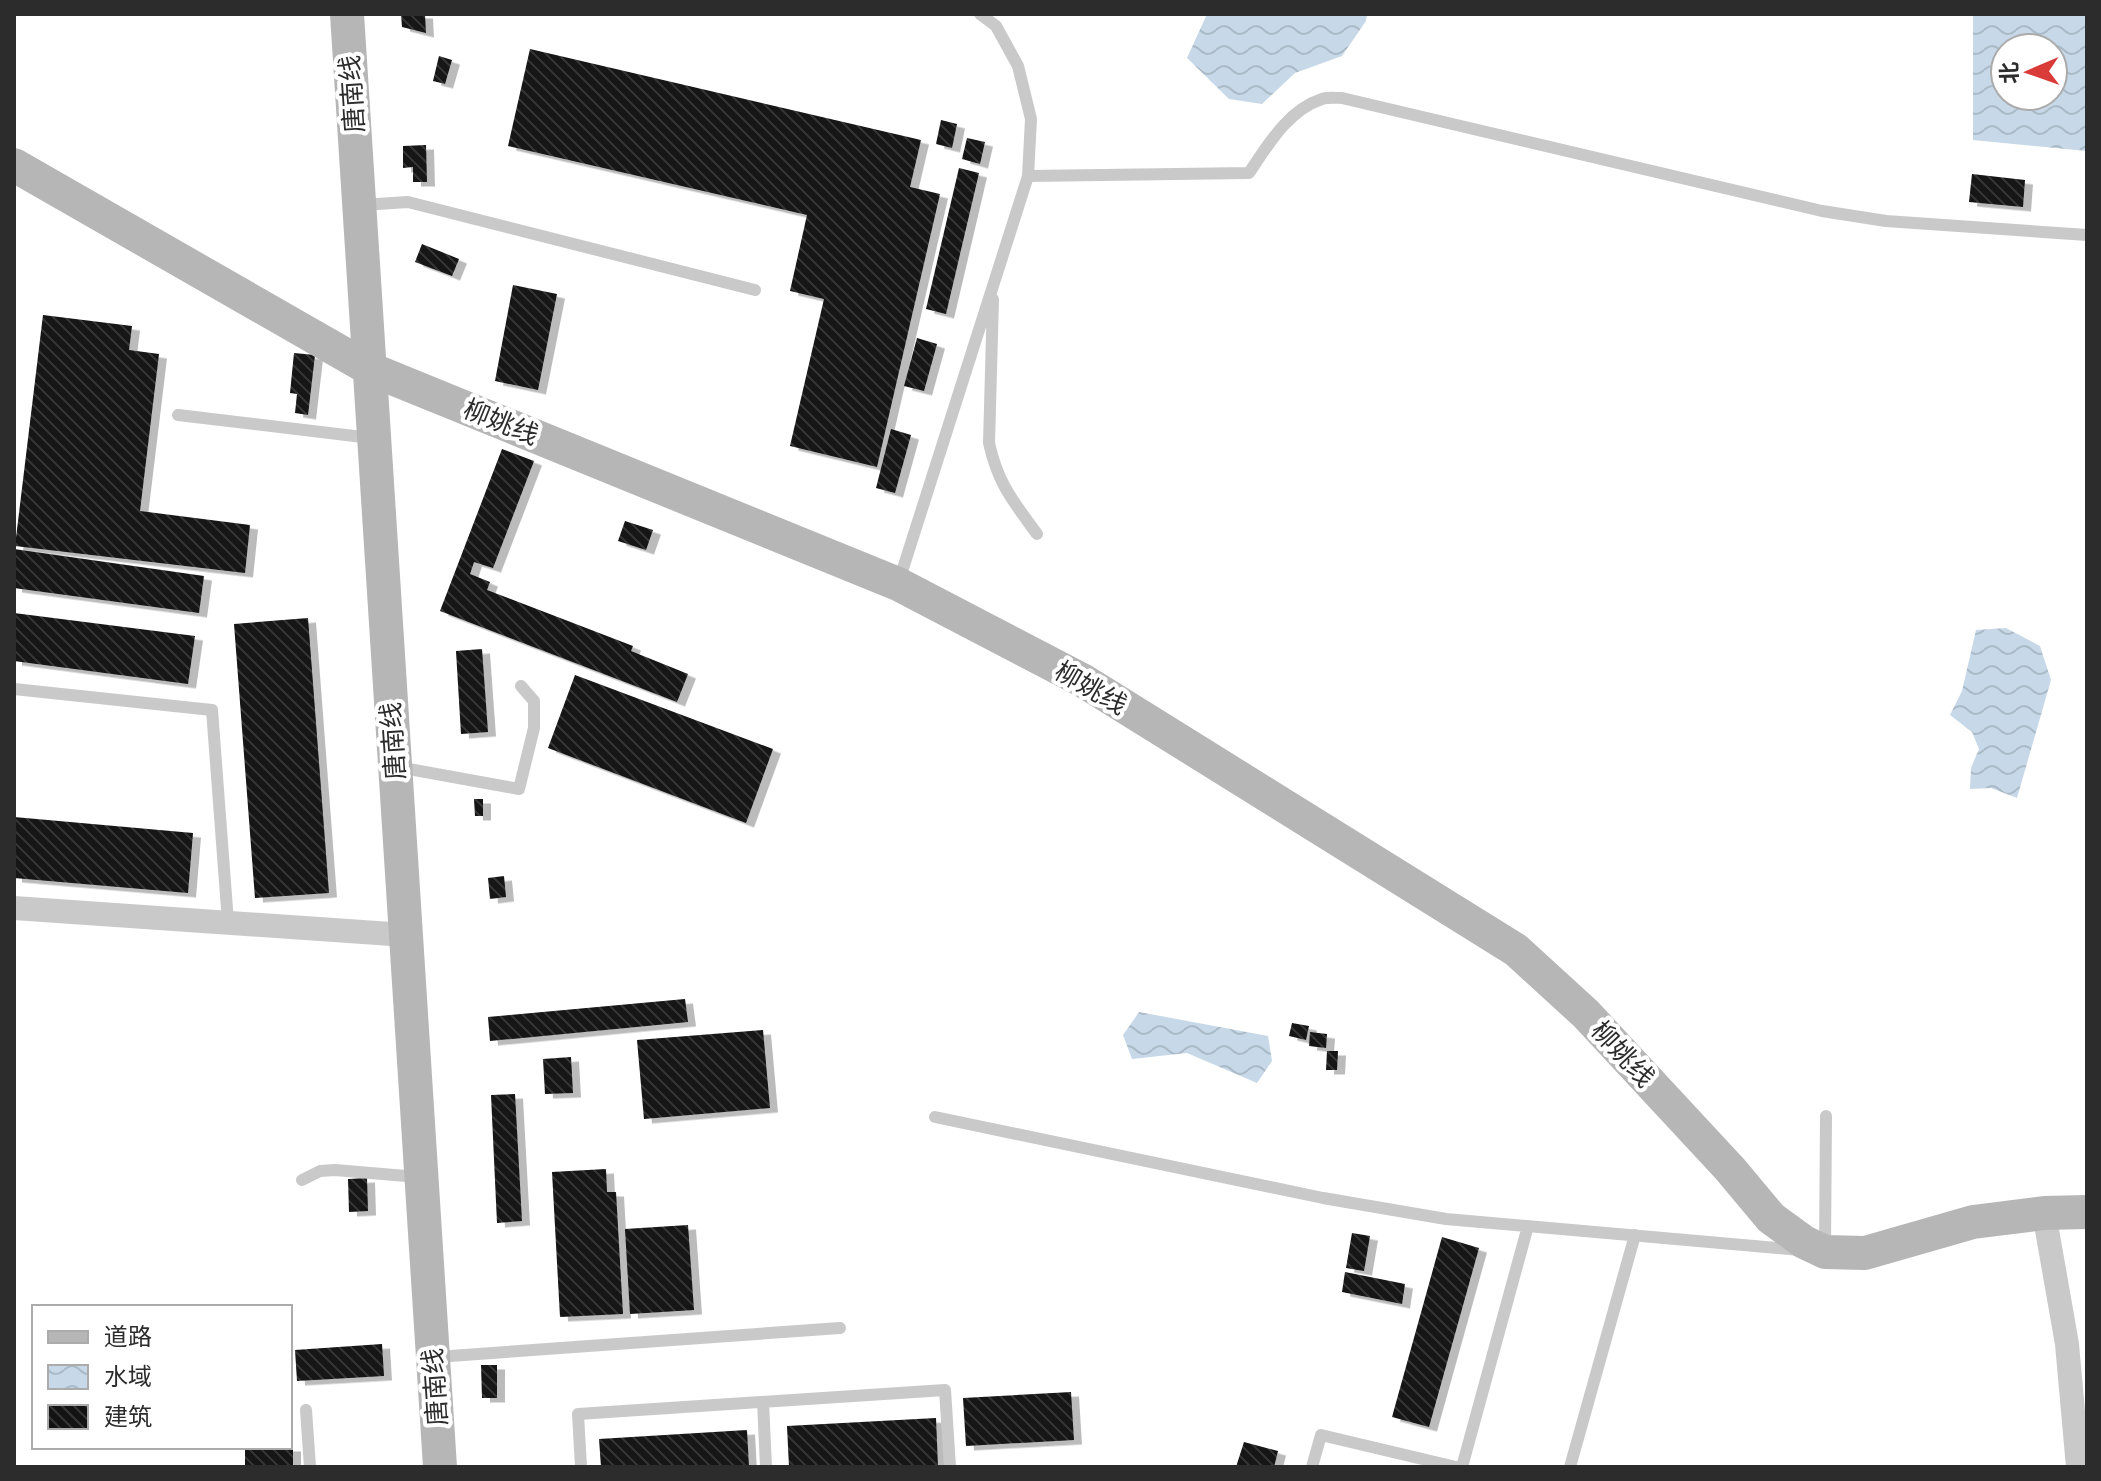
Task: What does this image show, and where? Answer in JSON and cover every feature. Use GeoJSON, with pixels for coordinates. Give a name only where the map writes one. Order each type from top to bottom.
{"type":"FeatureCollection","features":[{"type":"Feature","properties":{"kind":"street","name":"唐南线"},"geometry":{"type":"LineString","coordinates":[[347,14],[440,1467]]}},
{"type":"Feature","properties":{"kind":"street","name":"柳姚线"},"geometry":{"type":"LineString","coordinates":[[14,165],[370,369],[898,584],[1082,680],[1516,950],[1586,1014],[1730,1169],[1771,1218],[1804,1242],[1825,1252],[1865,1253],[1973,1222],[2044,1213],[2087,1212]]}},
{"type":"Feature","properties":{"kind":"street"},"geometry":{"type":"LineString","coordinates":[[14,908],[406,935]]}},
{"type":"Feature","properties":{"kind":"street"},"geometry":{"type":"LineString","coordinates":[[2044,1213],[2067,1344],[2078,1467]]}},
{"type":"Feature","properties":{"kind":"lane"},"geometry":{"type":"LineString","coordinates":[[898,584],[1028,176],[1031,119],[1018,66],[996,26],[980,14]]}},
{"type":"Feature","properties":{"kind":"lane"},"geometry":{"type":"LineString","coordinates":[[1028,176],[1249,173],[1274,136],[1302,110],[1324,98],[1342,98],[1822,211],[1886,221],[2087,235]]}},
{"type":"Feature","properties":{"kind":"lane"},"geometry":{"type":"LineString","coordinates":[[359,205],[408,202],[755,290]]}},
{"type":"Feature","properties":{"kind":"lane"},"geometry":{"type":"LineString","coordinates":[[994,284],[989,443],[1004,489],[1037,534]]}},
{"type":"Feature","properties":{"kind":"lane"},"geometry":{"type":"LineString","coordinates":[[178,415],[374,438]]}},
{"type":"Feature","properties":{"kind":"lane"},"geometry":{"type":"LineString","coordinates":[[395,767],[519,789],[534,728],[534,701],[521,686]]}},
{"type":"Feature","properties":{"kind":"lane"},"geometry":{"type":"LineString","coordinates":[[14,689],[212,710],[228,922]]}},
{"type":"Feature","properties":{"kind":"lane"},"geometry":{"type":"LineString","coordinates":[[935,1117],[1323,1198],[1446,1219],[1825,1252],[1826,1116]]}},
{"type":"Feature","properties":{"kind":"lane"},"geometry":{"type":"LineString","coordinates":[[302,1180],[320,1171],[335,1170],[421,1177]]}},
{"type":"Feature","properties":{"kind":"lane"},"geometry":{"type":"LineString","coordinates":[[1312,1467],[1321,1435],[1459,1467],[1528,1226]]}},
{"type":"Feature","properties":{"kind":"lane"},"geometry":{"type":"LineString","coordinates":[[1570,1467],[1635,1235]]}},
{"type":"Feature","properties":{"kind":"lane"},"geometry":{"type":"LineString","coordinates":[[433,1357],[840,1328]]}},
{"type":"Feature","properties":{"kind":"lane"},"geometry":{"type":"LineString","coordinates":[[581,1467],[578,1414],[945,1390],[950,1467]]}},
{"type":"Feature","properties":{"kind":"lane"},"geometry":{"type":"LineString","coordinates":[[763,1402],[766,1467]]}},
{"type":"Feature","properties":{"kind":"lane"},"geometry":{"type":"LineString","coordinates":[[306,1410],[310,1467]]}},
{"type":"Feature","properties":{"kind":"water"},"geometry":{"type":"Polygon","coordinates":[[[1207,14],[1367,14],[1366,21],[1342,56],[1295,73],[1262,104],[1229,99],[1187,58],[1207,14]]]}},
{"type":"Feature","properties":{"kind":"water"},"geometry":{"type":"Polygon","coordinates":[[[1973,14],[2087,14],[2087,151],[1973,140],[1973,14]]]}},
{"type":"Feature","properties":{"kind":"water"},"geometry":{"type":"Polygon","coordinates":[[[2006,628],[2040,646],[2051,680],[2017,798],[1991,788],[1970,789],[1971,768],[1979,749],[1972,732],[1950,715],[1962,691],[1976,630],[2006,628]]]}},
{"type":"Feature","properties":{"kind":"water"},"geometry":{"type":"Polygon","coordinates":[[[1139,1012],[1268,1036],[1272,1061],[1257,1083],[1187,1053],[1132,1059],[1123,1035],[1139,1012]]]}},
{"type":"Feature","properties":{"kind":"building"},"geometry":{"type":"Polygon","coordinates":[[[401,14],[425,14],[426,33],[402,27],[401,14]]]}},
{"type":"Feature","properties":{"kind":"building"},"geometry":{"type":"Polygon","coordinates":[[[530,49],[921,140],[910,187],[940,194],[877,467],[790,446],[824,299],[790,291],[807,215],[508,146],[530,49]]]}},
{"type":"Feature","properties":{"kind":"building"},"geometry":{"type":"Polygon","coordinates":[[[439,56],[452,60],[445,84],[433,81],[439,56]]]}},
{"type":"Feature","properties":{"kind":"building"},"geometry":{"type":"Polygon","coordinates":[[[941,120],[957,124],[952,148],[936,144],[941,120]]]}},
{"type":"Feature","properties":{"kind":"building"},"geometry":{"type":"Polygon","coordinates":[[[967,138],[985,142],[980,164],[962,159],[967,138]]]}},
{"type":"Feature","properties":{"kind":"building"},"geometry":{"type":"Polygon","coordinates":[[[426,145],[427,182],[413,182],[413,167],[403,168],[403,146],[426,145]]]}},
{"type":"Feature","properties":{"kind":"building"},"geometry":{"type":"Polygon","coordinates":[[[959,168],[979,173],[946,314],[926,309],[959,168]]]}},
{"type":"Feature","properties":{"kind":"building"},"geometry":{"type":"Polygon","coordinates":[[[1972,174],[2025,180],[2023,207],[1969,202],[1972,174]]]}},
{"type":"Feature","properties":{"kind":"building"},"geometry":{"type":"Polygon","coordinates":[[[422,244],[459,259],[452,276],[415,262],[422,244]]]}},
{"type":"Feature","properties":{"kind":"building"},"geometry":{"type":"Polygon","coordinates":[[[513,285],[557,294],[538,390],[495,381],[513,285]]]}},
{"type":"Feature","properties":{"kind":"building"},"geometry":{"type":"Polygon","coordinates":[[[43,315],[132,326],[129,350],[159,354],[140,511],[250,525],[245,573],[15,546],[43,315]]]}},
{"type":"Feature","properties":{"kind":"building"},"geometry":{"type":"Polygon","coordinates":[[[917,338],[937,344],[924,391],[904,386],[917,338]]]}},
{"type":"Feature","properties":{"kind":"building"},"geometry":{"type":"Polygon","coordinates":[[[294,353],[315,355],[308,415],[295,413],[297,394],[290,393],[294,353]]]}},
{"type":"Feature","properties":{"kind":"building"},"geometry":{"type":"Polygon","coordinates":[[[891,429],[911,435],[895,493],[876,488],[891,429]]]}},
{"type":"Feature","properties":{"kind":"building"},"geometry":{"type":"Polygon","coordinates":[[[502,449],[534,461],[493,568],[474,562],[470,574],[490,582],[487,590],[633,646],[631,651],[688,674],[677,702],[440,611],[502,449]]]}},
{"type":"Feature","properties":{"kind":"building"},"geometry":{"type":"Polygon","coordinates":[[[625,521],[653,530],[646,550],[618,541],[625,521]]]}},
{"type":"Feature","properties":{"kind":"building"},"geometry":{"type":"Polygon","coordinates":[[[14,549],[204,576],[199,613],[14,588],[14,549]]]}},
{"type":"Feature","properties":{"kind":"building"},"geometry":{"type":"Polygon","coordinates":[[[14,613],[195,636],[188,684],[14,661],[14,613]]]}},
{"type":"Feature","properties":{"kind":"building"},"geometry":{"type":"Polygon","coordinates":[[[308,618],[329,893],[255,898],[234,624],[308,618]]]}},
{"type":"Feature","properties":{"kind":"building"},"geometry":{"type":"Polygon","coordinates":[[[482,649],[488,732],[461,734],[456,651],[482,649]]]}},
{"type":"Feature","properties":{"kind":"building"},"geometry":{"type":"Polygon","coordinates":[[[575,675],[773,749],[746,823],[548,748],[575,675]]]}},
{"type":"Feature","properties":{"kind":"building"},"geometry":{"type":"Polygon","coordinates":[[[474,799],[483,799],[483,816],[475,816],[474,799]]]}},
{"type":"Feature","properties":{"kind":"building"},"geometry":{"type":"Polygon","coordinates":[[[14,817],[193,833],[188,893],[14,878],[14,817]]]}},
{"type":"Feature","properties":{"kind":"building"},"geometry":{"type":"Polygon","coordinates":[[[504,876],[506,897],[490,899],[488,878],[504,876]]]}},
{"type":"Feature","properties":{"kind":"building"},"geometry":{"type":"Polygon","coordinates":[[[685,999],[688,1022],[490,1041],[488,1017],[685,999]]]}},
{"type":"Feature","properties":{"kind":"building"},"geometry":{"type":"Polygon","coordinates":[[[1292,1023],[1309,1026],[1306,1040],[1289,1036],[1292,1023]]]}},
{"type":"Feature","properties":{"kind":"building"},"geometry":{"type":"Polygon","coordinates":[[[763,1030],[770,1108],[644,1119],[637,1040],[763,1030]]]}},
{"type":"Feature","properties":{"kind":"building"},"geometry":{"type":"Polygon","coordinates":[[[1310,1032],[1327,1034],[1326,1048],[1309,1046],[1310,1032]]]}},
{"type":"Feature","properties":{"kind":"building"},"geometry":{"type":"Polygon","coordinates":[[[1327,1051],[1338,1051],[1337,1070],[1326,1070],[1327,1051]]]}},
{"type":"Feature","properties":{"kind":"building"},"geometry":{"type":"Polygon","coordinates":[[[571,1057],[573,1093],[545,1094],[543,1059],[571,1057]]]}},
{"type":"Feature","properties":{"kind":"building"},"geometry":{"type":"Polygon","coordinates":[[[515,1094],[522,1221],[497,1223],[491,1095],[515,1094]]]}},
{"type":"Feature","properties":{"kind":"building"},"geometry":{"type":"Polygon","coordinates":[[[606,1169],[607,1192],[616,1192],[623,1314],[560,1317],[552,1172],[606,1169]]]}},
{"type":"Feature","properties":{"kind":"building"},"geometry":{"type":"Polygon","coordinates":[[[367,1178],[368,1211],[349,1212],[348,1179],[367,1178]]]}},
{"type":"Feature","properties":{"kind":"building"},"geometry":{"type":"Polygon","coordinates":[[[688,1225],[694,1310],[630,1314],[625,1229],[688,1225]]]}},
{"type":"Feature","properties":{"kind":"building"},"geometry":{"type":"Polygon","coordinates":[[[1352,1233],[1370,1236],[1364,1271],[1346,1268],[1352,1233]]]}},
{"type":"Feature","properties":{"kind":"building"},"geometry":{"type":"Polygon","coordinates":[[[1442,1237],[1479,1248],[1429,1427],[1392,1417],[1442,1237]]]}},
{"type":"Feature","properties":{"kind":"building"},"geometry":{"type":"Polygon","coordinates":[[[1345,1272],[1405,1284],[1402,1304],[1342,1292],[1345,1272]]]}},
{"type":"Feature","properties":{"kind":"building"},"geometry":{"type":"Polygon","coordinates":[[[382,1344],[384,1376],[297,1381],[295,1350],[382,1344]]]}},
{"type":"Feature","properties":{"kind":"building"},"geometry":{"type":"Polygon","coordinates":[[[481,1365],[497,1365],[497,1398],[482,1398],[481,1365]]]}},
{"type":"Feature","properties":{"kind":"building"},"geometry":{"type":"Polygon","coordinates":[[[1071,1392],[1074,1440],[966,1446],[963,1398],[1071,1392]]]}},
{"type":"Feature","properties":{"kind":"building"},"geometry":{"type":"Polygon","coordinates":[[[936,1418],[938,1467],[789,1467],[787,1426],[936,1418]]]}},
{"type":"Feature","properties":{"kind":"building"},"geometry":{"type":"Polygon","coordinates":[[[747,1430],[749,1467],[601,1467],[599,1439],[747,1430]]]}},
{"type":"Feature","properties":{"kind":"building"},"geometry":{"type":"Polygon","coordinates":[[[1244,1442],[1278,1451],[1274,1467],[1236,1467],[1244,1442]]]}},
{"type":"Feature","properties":{"kind":"building"},"geometry":{"type":"Polygon","coordinates":[[[293,1447],[293,1467],[245,1467],[245,1449],[293,1447]]]}}]}
